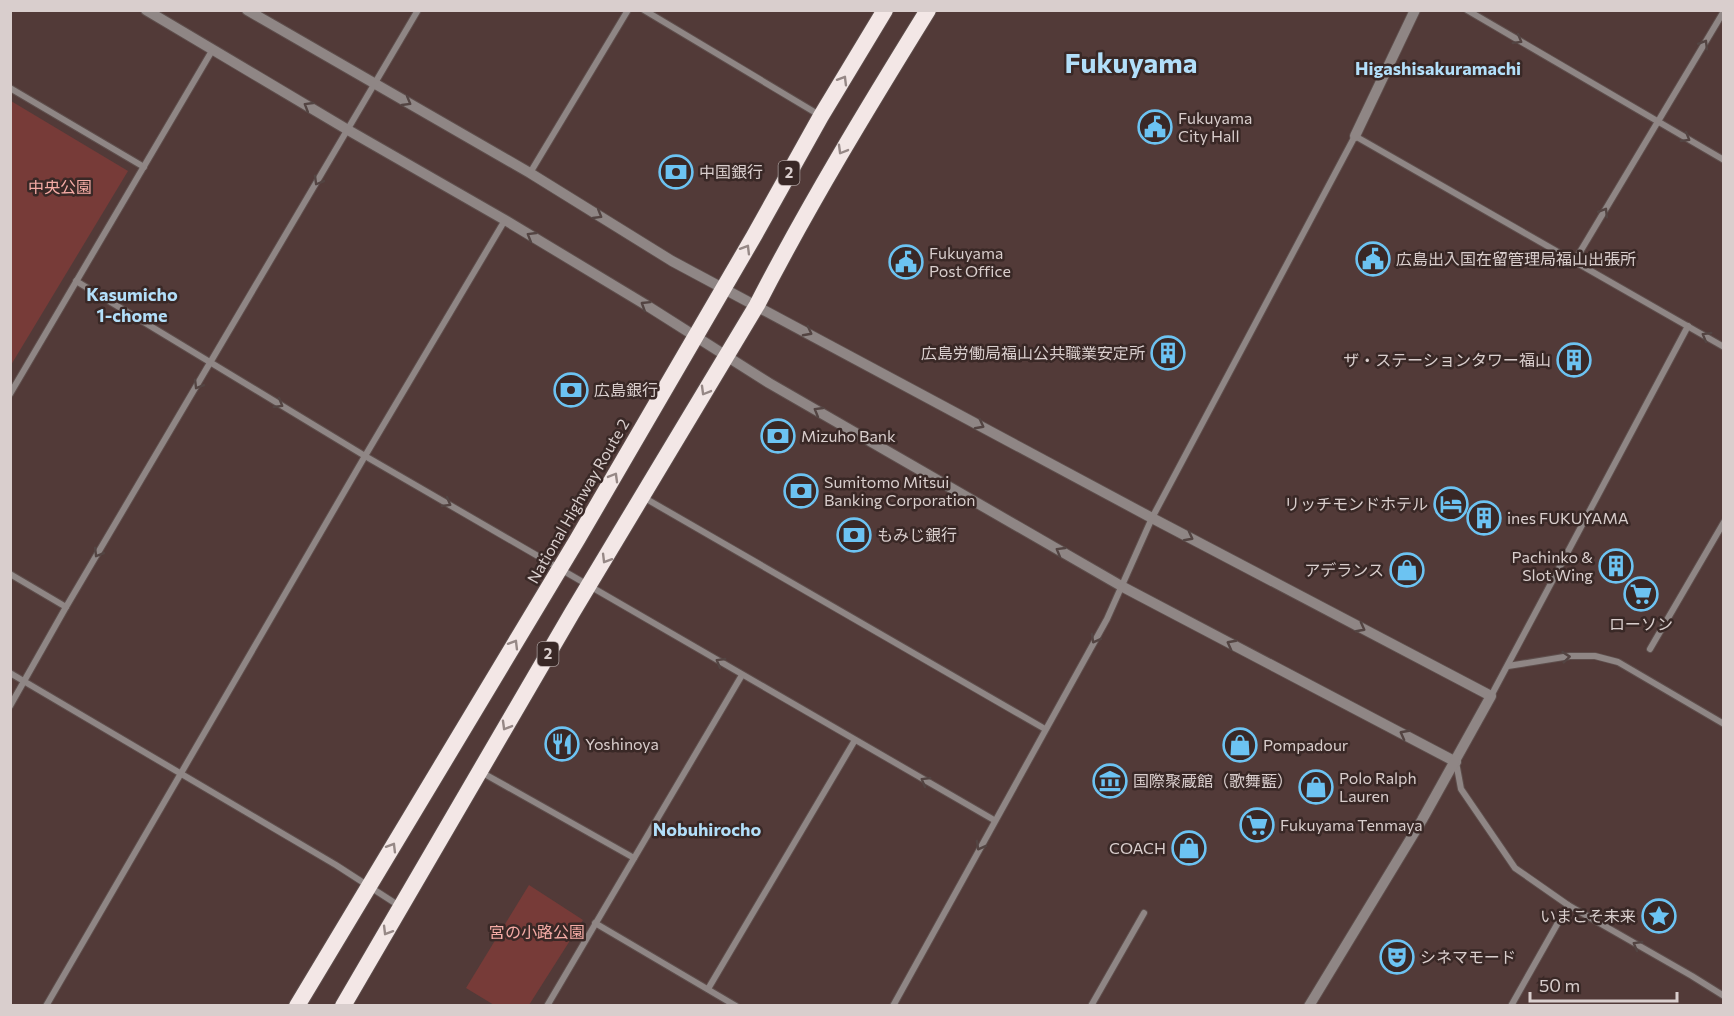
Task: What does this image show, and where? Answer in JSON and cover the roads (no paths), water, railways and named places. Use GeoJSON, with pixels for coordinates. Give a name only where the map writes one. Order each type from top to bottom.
{"type":"FeatureCollection","features":[{"type":"Feature","properties":{"kind":"highway","name":"National Highway Route 2"},"geometry":{"type":"LineString","coordinates":[[297,1005],[560,568],[754,236],[821,116],[885,10]]}},
{"type":"Feature","properties":{"kind":"highway","name":"2"},"geometry":{"type":"LineString","coordinates":[[343,1005],[756,304],[861,118],[928,10]]}},
{"type":"Feature","properties":{"kind":"street"},"geometry":{"type":"LineString","coordinates":[[146,10],[505,220],[769,382],[1123,587],[1456,762]]}},
{"type":"Feature","properties":{"kind":"street"},"geometry":{"type":"LineString","coordinates":[[247,10],[530,174],[672,261],[1152,518],[1491,696]]}},
{"type":"Feature","properties":{"kind":"street"},"geometry":{"type":"LineString","coordinates":[[10,706],[418,10]]}},
{"type":"Feature","properties":{"kind":"street"},"geometry":{"type":"LineString","coordinates":[[530,174],[628,10]]}},
{"type":"Feature","properties":{"kind":"street"},"geometry":{"type":"LineString","coordinates":[[644,10],[821,116]]}},
{"type":"Feature","properties":{"kind":"street"},"geometry":{"type":"LineString","coordinates":[[893,1005],[1123,587],[1152,518],[1355,136],[1414,10]]}},
{"type":"Feature","properties":{"kind":"street"},"geometry":{"type":"LineString","coordinates":[[1467,10],[1724,160]]}},
{"type":"Feature","properties":{"kind":"street"},"geometry":{"type":"LineString","coordinates":[[1574,262],[1724,11]]}},
{"type":"Feature","properties":{"kind":"street"},"geometry":{"type":"LineString","coordinates":[[10,394],[213,50]]}},
{"type":"Feature","properties":{"kind":"street"},"geometry":{"type":"LineString","coordinates":[[10,88],[144,167]]}},
{"type":"Feature","properties":{"kind":"street"},"geometry":{"type":"LineString","coordinates":[[1355,136],[1724,346]]}},
{"type":"Feature","properties":{"kind":"street"},"geometry":{"type":"LineString","coordinates":[[46,1005],[505,220]]}},
{"type":"Feature","properties":{"kind":"street"},"geometry":{"type":"LineString","coordinates":[[76,281],[365,456],[994,820]]}},
{"type":"Feature","properties":{"kind":"street"},"geometry":{"type":"LineString","coordinates":[[1309,1005],[1456,762],[1688,326]]}},
{"type":"Feature","properties":{"kind":"street"},"geometry":{"type":"LineString","coordinates":[[642,496],[1045,729]]}},
{"type":"Feature","properties":{"kind":"street"},"geometry":{"type":"LineString","coordinates":[[1650,649],[1724,522]]}},
{"type":"Feature","properties":{"kind":"street"},"geometry":{"type":"LineString","coordinates":[[10,574],[66,607]]}},
{"type":"Feature","properties":{"kind":"street"},"geometry":{"type":"LineString","coordinates":[[1508,666],[1570,656],[1595,656],[1618,662],[1724,724]]}},
{"type":"Feature","properties":{"kind":"street"},"geometry":{"type":"LineString","coordinates":[[10,673],[336,865],[401,907]]}},
{"type":"Feature","properties":{"kind":"street"},"geometry":{"type":"LineString","coordinates":[[547,1005],[742,675]]}},
{"type":"Feature","properties":{"kind":"street"},"geometry":{"type":"LineString","coordinates":[[708,989],[855,740]]}},
{"type":"Feature","properties":{"kind":"street"},"geometry":{"type":"LineString","coordinates":[[1456,762],[1461,789],[1515,868],[1568,905],[1724,996]]}},
{"type":"Feature","properties":{"kind":"street"},"geometry":{"type":"LineString","coordinates":[[480,771],[634,858]]}},
{"type":"Feature","properties":{"kind":"street"},"geometry":{"type":"LineString","coordinates":[[1511,1005],[1568,905]]}},
{"type":"Feature","properties":{"kind":"street"},"geometry":{"type":"LineString","coordinates":[[1091,1005],[1144,913]]}},
{"type":"Feature","properties":{"kind":"street"},"geometry":{"type":"LineString","coordinates":[[596,923],[736,1005]]}},
{"type":"Feature","properties":{"kind":"place","name":"Fukuyama City Hall"},"geometry":{"type":"Point","coordinates":[1155,127]}},
{"type":"Feature","properties":{"kind":"place","name":"中国銀行"},"geometry":{"type":"Point","coordinates":[676,172]}},
{"type":"Feature","properties":{"kind":"place","name":"広島出入国在留管理局福山出張所"},"geometry":{"type":"Point","coordinates":[1373,259]}},
{"type":"Feature","properties":{"kind":"place","name":"Fukuyama Post Office"},"geometry":{"type":"Point","coordinates":[906,262]}},
{"type":"Feature","properties":{"kind":"place","name":"広島労働局福山公共職業安定所"},"geometry":{"type":"Point","coordinates":[1168,353]}},
{"type":"Feature","properties":{"kind":"place","name":"ザ・ステーションタワー福山"},"geometry":{"type":"Point","coordinates":[1574,360]}},
{"type":"Feature","properties":{"kind":"place","name":"広島銀行"},"geometry":{"type":"Point","coordinates":[571,390]}},
{"type":"Feature","properties":{"kind":"place","name":"Mizuho Bank"},"geometry":{"type":"Point","coordinates":[778,436]}},
{"type":"Feature","properties":{"kind":"place","name":"Sumitomo Mitsui Banking Corporation"},"geometry":{"type":"Point","coordinates":[801,491]}},
{"type":"Feature","properties":{"kind":"place","name":"リッチモンドホテル"},"geometry":{"type":"Point","coordinates":[1451,504]}},
{"type":"Feature","properties":{"kind":"place","name":"ines FUKUYAMA"},"geometry":{"type":"Point","coordinates":[1484,518]}},
{"type":"Feature","properties":{"kind":"place","name":"もみじ銀行"},"geometry":{"type":"Point","coordinates":[854,535]}},
{"type":"Feature","properties":{"kind":"place","name":"Pachinko & Slot Wing"},"geometry":{"type":"Point","coordinates":[1616,566]}},
{"type":"Feature","properties":{"kind":"place","name":"アデランス"},"geometry":{"type":"Point","coordinates":[1407,570]}},
{"type":"Feature","properties":{"kind":"place","name":"ローソン"},"geometry":{"type":"Point","coordinates":[1641,594]}},
{"type":"Feature","properties":{"kind":"place","name":"Yoshinoya"},"geometry":{"type":"Point","coordinates":[562,744]}},
{"type":"Feature","properties":{"kind":"place","name":"Pompadour"},"geometry":{"type":"Point","coordinates":[1240,745]}},
{"type":"Feature","properties":{"kind":"place","name":"国際聚蔵館（歌舞藍）"},"geometry":{"type":"Point","coordinates":[1110,781]}},
{"type":"Feature","properties":{"kind":"place","name":"Polo Ralph Lauren"},"geometry":{"type":"Point","coordinates":[1316,787]}},
{"type":"Feature","properties":{"kind":"place","name":"Fukuyama Tenmaya"},"geometry":{"type":"Point","coordinates":[1257,825]}},
{"type":"Feature","properties":{"kind":"place","name":"COACH"},"geometry":{"type":"Point","coordinates":[1189,848]}},
{"type":"Feature","properties":{"kind":"place","name":"いまこそ未来"},"geometry":{"type":"Point","coordinates":[1659,916]}},
{"type":"Feature","properties":{"kind":"place","name":"シネマモード"},"geometry":{"type":"Point","coordinates":[1397,957]}},
{"type":"Feature","properties":{"kind":"district","name":"Fukuyama"},"geometry":{"type":"Point","coordinates":[1131,63]}},
{"type":"Feature","properties":{"kind":"district","name":"Higashisakuramachi"},"geometry":{"type":"Point","coordinates":[1438,69]}},
{"type":"Feature","properties":{"kind":"district","name":"Kasumicho 1-chome"},"geometry":{"type":"Point","coordinates":[132,305]}},
{"type":"Feature","properties":{"kind":"district","name":"Nobuhirocho"},"geometry":{"type":"Point","coordinates":[707,830]}},
{"type":"Feature","properties":{"kind":"park label","name":"中央公園"},"geometry":{"type":"Point","coordinates":[60,187]}},
{"type":"Feature","properties":{"kind":"park label","name":"宮の小路公園"},"geometry":{"type":"Point","coordinates":[537,932]}}]}
